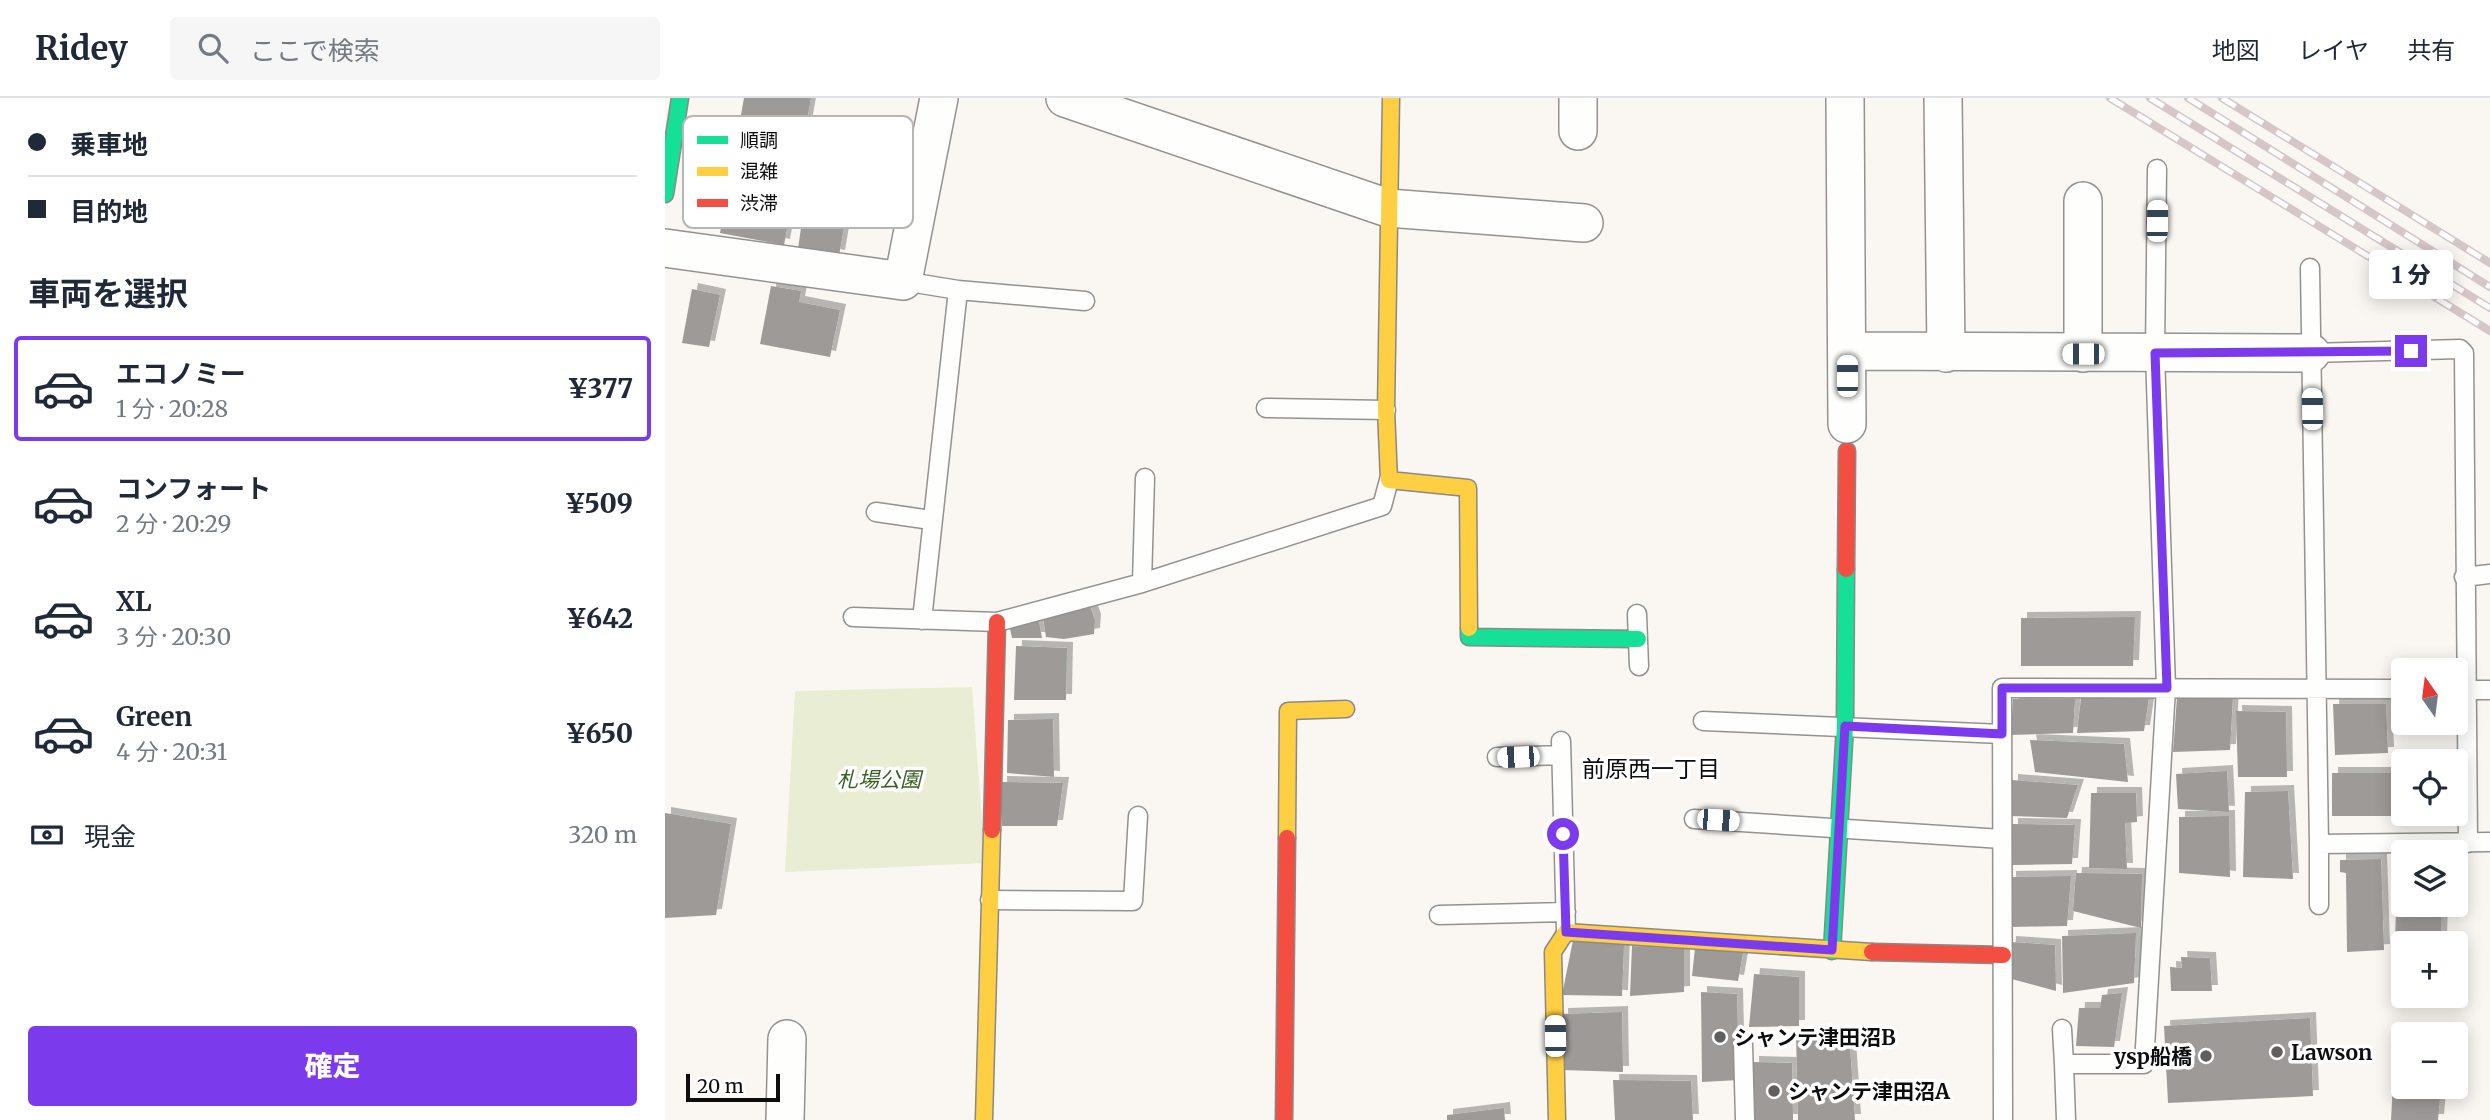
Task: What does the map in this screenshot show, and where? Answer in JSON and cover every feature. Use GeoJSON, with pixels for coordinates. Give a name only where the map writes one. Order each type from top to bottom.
{"type":"FeatureCollection","features":[{"type":"Feature","properties":{"kind":"street"},"geometry":{"type":"LineString","coordinates":[[665,194],[680,98]]}},
{"type":"Feature","properties":{"kind":"street"},"geometry":{"type":"LineString","coordinates":[[665,248],[903,281],[939,98]]}},
{"type":"Feature","properties":{"kind":"street"},"geometry":{"type":"LineString","coordinates":[[1065,98],[1388,208],[1584,223]]}},
{"type":"Feature","properties":{"kind":"street"},"geometry":{"type":"LineString","coordinates":[[1391,98],[1386,410],[1389,480],[1468,488],[1469,638],[1638,639]]}},
{"type":"Feature","properties":{"kind":"street"},"geometry":{"type":"LineString","coordinates":[[1832,950],[1845,726],[1845,98]]}},
{"type":"Feature","properties":{"kind":"street"},"geometry":{"type":"LineString","coordinates":[[1943,98],[1945,353]]}},
{"type":"Feature","properties":{"kind":"street"},"geometry":{"type":"LineString","coordinates":[[2083,201],[2083,354]]}},
{"type":"Feature","properties":{"kind":"street"},"geometry":{"type":"LineString","coordinates":[[1847,351],[2311,353]]}},
{"type":"Feature","properties":{"kind":"street"},"geometry":{"type":"LineString","coordinates":[[984,1120],[997,622]]}},
{"type":"Feature","properties":{"kind":"street"},"geometry":{"type":"LineString","coordinates":[[1284,1120],[1288,711],[1346,709]]}},
{"type":"Feature","properties":{"kind":"street"},"geometry":{"type":"LineString","coordinates":[[1557,1120],[1553,952],[1566,932],[1832,950],[2003,956]]}},
{"type":"Feature","properties":{"kind":"street"},"geometry":{"type":"LineString","coordinates":[[785,1120],[787,1039]]}},
{"type":"Feature","properties":{"kind":"lane"},"geometry":{"type":"LineString","coordinates":[[2064,1064],[2144,1063],[2167,688],[2155,353],[2157,169]]}},
{"type":"Feature","properties":{"kind":"lane"},"geometry":{"type":"LineString","coordinates":[[2311,268],[2319,905]]}},
{"type":"Feature","properties":{"kind":"lane"},"geometry":{"type":"LineString","coordinates":[[903,281],[958,290],[1085,301]]}},
{"type":"Feature","properties":{"kind":"lane"},"geometry":{"type":"LineString","coordinates":[[922,620],[958,290]]}},
{"type":"Feature","properties":{"kind":"lane"},"geometry":{"type":"LineString","coordinates":[[2311,353],[2461,349],[2464,353],[2464,577],[2461,658]]}},
{"type":"Feature","properties":{"kind":"lane"},"geometry":{"type":"LineString","coordinates":[[1266,408],[1386,410]]}},
{"type":"Feature","properties":{"kind":"lane"},"geometry":{"type":"LineString","coordinates":[[1142,583],[1145,478]]}},
{"type":"Feature","properties":{"kind":"lane"},"geometry":{"type":"LineString","coordinates":[[852,617],[997,622],[1142,583],[1383,506],[1389,480]]}},
{"type":"Feature","properties":{"kind":"lane"},"geometry":{"type":"LineString","coordinates":[[876,512],[931,520]]}},
{"type":"Feature","properties":{"kind":"lane"},"geometry":{"type":"LineString","coordinates":[[2464,577],[2490,575]]}},
{"type":"Feature","properties":{"kind":"lane"},"geometry":{"type":"LineString","coordinates":[[1637,614],[1639,666]]}},
{"type":"Feature","properties":{"kind":"lane"},"geometry":{"type":"LineString","coordinates":[[2003,1120],[2002,688],[2391,689]]}},
{"type":"Feature","properties":{"kind":"lane"},"geometry":{"type":"LineString","coordinates":[[2468,690],[2490,690]]}},
{"type":"Feature","properties":{"kind":"lane"},"geometry":{"type":"LineString","coordinates":[[1703,721],[2002,734]]}},
{"type":"Feature","properties":{"kind":"lane"},"geometry":{"type":"LineString","coordinates":[[2462,735],[2468,840]]}},
{"type":"Feature","properties":{"kind":"lane"},"geometry":{"type":"LineString","coordinates":[[1496,757],[1561,748],[1566,932]]}},
{"type":"Feature","properties":{"kind":"lane"},"geometry":{"type":"LineString","coordinates":[[990,900],[1133,901],[1138,816]]}},
{"type":"Feature","properties":{"kind":"lane"},"geometry":{"type":"LineString","coordinates":[[1694,818],[2002,839]]}},
{"type":"Feature","properties":{"kind":"lane"},"geometry":{"type":"LineString","coordinates":[[2468,843],[2490,842]]}},
{"type":"Feature","properties":{"kind":"lane"},"geometry":{"type":"LineString","coordinates":[[2319,844],[2391,844]]}},
{"type":"Feature","properties":{"kind":"lane"},"geometry":{"type":"LineString","coordinates":[[1439,915],[1566,912]]}},
{"type":"Feature","properties":{"kind":"lane"},"geometry":{"type":"LineString","coordinates":[[2062,1029],[2066,1120]]}},
{"type":"Feature","properties":{"kind":"lane"},"geometry":{"type":"LineString","coordinates":[[1743,1044],[1745,1120]]}},
{"type":"Feature","properties":{"kind":"green space","name":"札場公園"},"geometry":{"type":"Polygon","coordinates":[[[972,687],[985,863],[785,872],[795,691],[972,687]]]}},
{"type":"Feature","properties":{"kind":"building"},"geometry":{"type":"Polygon","coordinates":[[[744,98],[811,98],[808,116],[741,116],[744,98]]]}},
{"type":"Feature","properties":{"kind":"building"},"geometry":{"type":"Polygon","coordinates":[[[721,228],[787,228],[784,245],[720,233],[721,228]]]}},
{"type":"Feature","properties":{"kind":"building"},"geometry":{"type":"Polygon","coordinates":[[[801,228],[844,228],[839,256],[798,249],[801,228]]]}},
{"type":"Feature","properties":{"kind":"building"},"geometry":{"type":"Polygon","coordinates":[[[771,286],[801,291],[799,302],[840,310],[830,357],[760,344],[771,286]]]}},
{"type":"Feature","properties":{"kind":"building"},"geometry":{"type":"Polygon","coordinates":[[[692,289],[720,295],[709,347],[682,343],[692,289]]]}},
{"type":"Feature","properties":{"kind":"building"},"geometry":{"type":"Polygon","coordinates":[[[1090,606],[1095,620],[1094,634],[1064,639],[1046,637],[1043,617],[1090,606]]]}},
{"type":"Feature","properties":{"kind":"building"},"geometry":{"type":"Polygon","coordinates":[[[1038,616],[1042,638],[1012,638],[1009,624],[1038,616]]]}},
{"type":"Feature","properties":{"kind":"building"},"geometry":{"type":"Polygon","coordinates":[[[2135,617],[2133,666],[2021,666],[2021,618],[2135,617]]]}},
{"type":"Feature","properties":{"kind":"building"},"geometry":{"type":"Polygon","coordinates":[[[1016,646],[1067,648],[1066,700],[1014,700],[1016,646]]]}},
{"type":"Feature","properties":{"kind":"building"},"geometry":{"type":"Polygon","coordinates":[[[2233,695],[2230,750],[2173,752],[2177,697],[2233,695]]]}},
{"type":"Feature","properties":{"kind":"building"},"geometry":{"type":"Polygon","coordinates":[[[2149,697],[2144,731],[2077,733],[2081,698],[2149,697]]]}},
{"type":"Feature","properties":{"kind":"building"},"geometry":{"type":"Polygon","coordinates":[[[2013,699],[2075,699],[2073,733],[2011,735],[2013,699]]]}},
{"type":"Feature","properties":{"kind":"building"},"geometry":{"type":"Polygon","coordinates":[[[2333,704],[2386,704],[2388,753],[2335,755],[2333,704]]]}},
{"type":"Feature","properties":{"kind":"building"},"geometry":{"type":"Polygon","coordinates":[[[2236,711],[2286,712],[2287,777],[2238,777],[2236,711]]]}},
{"type":"Feature","properties":{"kind":"building"},"geometry":{"type":"Polygon","coordinates":[[[1053,719],[1054,777],[1007,773],[1008,720],[1053,719]]]}},
{"type":"Feature","properties":{"kind":"building"},"geometry":{"type":"Polygon","coordinates":[[[2030,740],[2124,744],[2128,782],[2035,772],[2030,740]]]}},
{"type":"Feature","properties":{"kind":"building"},"geometry":{"type":"Polygon","coordinates":[[[2227,771],[2229,812],[2178,809],[2176,774],[2227,771]]]}},
{"type":"Feature","properties":{"kind":"building"},"geometry":{"type":"Polygon","coordinates":[[[2332,773],[2391,773],[2391,816],[2332,816],[2332,773]]]}},
{"type":"Feature","properties":{"kind":"building"},"geometry":{"type":"Polygon","coordinates":[[[2012,780],[2078,785],[2067,818],[2011,816],[2012,780]]]}},
{"type":"Feature","properties":{"kind":"building"},"geometry":{"type":"Polygon","coordinates":[[[1001,782],[1063,783],[1057,826],[1002,826],[1001,782]]]}},
{"type":"Feature","properties":{"kind":"building"},"geometry":{"type":"Polygon","coordinates":[[[2288,791],[2293,879],[2243,877],[2245,792],[2288,791]]]}},
{"type":"Feature","properties":{"kind":"building"},"geometry":{"type":"Polygon","coordinates":[[[2091,793],[2136,793],[2137,822],[2125,823],[2127,869],[2089,868],[2091,793]]]}},
{"type":"Feature","properties":{"kind":"building"},"geometry":{"type":"Polygon","coordinates":[[[665,813],[731,824],[716,915],[665,918],[665,813]]]}},
{"type":"Feature","properties":{"kind":"building"},"geometry":{"type":"Polygon","coordinates":[[[2229,816],[2230,877],[2179,873],[2179,817],[2229,816]]]}},
{"type":"Feature","properties":{"kind":"building"},"geometry":{"type":"Polygon","coordinates":[[[2012,824],[2075,825],[2072,864],[2012,865],[2012,824]]]}},
{"type":"Feature","properties":{"kind":"building"},"geometry":{"type":"Polygon","coordinates":[[[2381,859],[2384,950],[2347,952],[2346,873],[2340,872],[2340,860],[2381,859]]]}},
{"type":"Feature","properties":{"kind":"building"},"geometry":{"type":"Polygon","coordinates":[[[2076,873],[2142,874],[2141,928],[2073,911],[2076,873]]]}},
{"type":"Feature","properties":{"kind":"building"},"geometry":{"type":"Polygon","coordinates":[[[2071,876],[2067,926],[2010,927],[2010,877],[2071,876]]]}},
{"type":"Feature","properties":{"kind":"building"},"geometry":{"type":"Polygon","coordinates":[[[2396,917],[2442,917],[2441,931],[2395,931],[2396,917]]]}},
{"type":"Feature","properties":{"kind":"building"},"geometry":{"type":"Polygon","coordinates":[[[2136,933],[2134,983],[2063,993],[2062,936],[2136,933]]]}},
{"type":"Feature","properties":{"kind":"building"},"geometry":{"type":"Polygon","coordinates":[[[1573,940],[1624,944],[1622,996],[1562,995],[1573,940]]]}},
{"type":"Feature","properties":{"kind":"building"},"geometry":{"type":"Polygon","coordinates":[[[2010,942],[2055,945],[2056,991],[2008,978],[2010,942]]]}},
{"type":"Feature","properties":{"kind":"building"},"geometry":{"type":"Polygon","coordinates":[[[1632,946],[1684,949],[1684,992],[1630,996],[1632,946]]]}},
{"type":"Feature","properties":{"kind":"building"},"geometry":{"type":"Polygon","coordinates":[[[1695,948],[1743,953],[1738,981],[1692,976],[1695,948]]]}},
{"type":"Feature","properties":{"kind":"building"},"geometry":{"type":"Polygon","coordinates":[[[2181,957],[2210,958],[2212,991],[2171,991],[2170,967],[2182,968],[2181,957]]]}},
{"type":"Feature","properties":{"kind":"building"},"geometry":{"type":"Polygon","coordinates":[[[1754,974],[1799,977],[1799,1026],[1749,1027],[1754,974]]]}},
{"type":"Feature","properties":{"kind":"building","name":"シャンテ津田沼B"},"geometry":{"type":"Polygon","coordinates":[[[1701,992],[1737,994],[1739,1080],[1702,1082],[1701,992]]]}},
{"type":"Feature","properties":{"kind":"building"},"geometry":{"type":"Polygon","coordinates":[[[2122,993],[2114,1047],[2076,1046],[2079,1008],[2100,1008],[2102,995],[2122,993]]]}},
{"type":"Feature","properties":{"kind":"building"},"geometry":{"type":"Polygon","coordinates":[[[1622,1012],[1623,1072],[1563,1070],[1562,1014],[1622,1012]]]}},
{"type":"Feature","properties":{"kind":"building"},"geometry":{"type":"Polygon","coordinates":[[[2310,1018],[2313,1096],[2168,1103],[2164,1026],[2310,1018]]]}},
{"type":"Feature","properties":{"kind":"building"},"geometry":{"type":"Polygon","coordinates":[[[1849,1032],[1855,1120],[1798,1120],[1796,1033],[1849,1032]]]}},
{"type":"Feature","properties":{"kind":"building","name":"シャンテ津田沼A"},"geometry":{"type":"Polygon","coordinates":[[[1753,1062],[1792,1063],[1793,1120],[1755,1120],[1753,1062]]]}},
{"type":"Feature","properties":{"kind":"building"},"geometry":{"type":"Polygon","coordinates":[[[1613,1080],[1691,1081],[1693,1120],[1615,1120],[1613,1080]]]}},
{"type":"Feature","properties":{"kind":"building"},"geometry":{"type":"Polygon","coordinates":[[[2392,1099],[2440,1099],[2438,1120],[2391,1120],[2392,1099]]]}},
{"type":"Feature","properties":{"kind":"building"},"geometry":{"type":"Polygon","coordinates":[[[1504,1108],[1505,1120],[1447,1120],[1447,1115],[1504,1108]]]}},
{"type":"Feature","properties":{"kind":"railway"},"geometry":{"type":"LineString","coordinates":[[2110,98],[2490,331]]}},
{"type":"Feature","properties":{"kind":"railway"},"geometry":{"type":"LineString","coordinates":[[2150,98],[2490,308]]}},
{"type":"Feature","properties":{"kind":"railway"},"geometry":{"type":"LineString","coordinates":[[2188,98],[2490,287]]}},
{"type":"Feature","properties":{"kind":"railway"},"geometry":{"type":"LineString","coordinates":[[2222,98],[2490,263]]}},
{"type":"Feature","properties":{"kind":"traffic: fast"},"geometry":{"type":"LineString","coordinates":[[665,194],[680,98]]}},
{"type":"Feature","properties":{"kind":"traffic: fast"},"geometry":{"type":"LineString","coordinates":[[1832,951],[1845,726],[1846,569]]}},
{"type":"Feature","properties":{"kind":"traffic: fast"},"geometry":{"type":"LineString","coordinates":[[1469,628],[1469,637],[1638,639]]}},
{"type":"Feature","properties":{"kind":"traffic: slow"},"geometry":{"type":"LineString","coordinates":[[1391,98],[1386,410],[1389,480],[1468,488],[1469,628]]}},
{"type":"Feature","properties":{"kind":"traffic: slow"},"geometry":{"type":"LineString","coordinates":[[1287,838],[1288,711],[1346,709]]}},
{"type":"Feature","properties":{"kind":"traffic: slow"},"geometry":{"type":"LineString","coordinates":[[984,1120],[992,830]]}},
{"type":"Feature","properties":{"kind":"traffic: slow"},"geometry":{"type":"LineString","coordinates":[[1557,1120],[1553,952],[1566,932],[1872,952]]}},
{"type":"Feature","properties":{"kind":"traffic: jam"},"geometry":{"type":"LineString","coordinates":[[1846,569],[1847,451]]}},
{"type":"Feature","properties":{"kind":"traffic: jam"},"geometry":{"type":"LineString","coordinates":[[992,830],[997,622]]}},
{"type":"Feature","properties":{"kind":"traffic: jam"},"geometry":{"type":"LineString","coordinates":[[1284,1120],[1287,838]]}},
{"type":"Feature","properties":{"kind":"traffic: jam"},"geometry":{"type":"LineString","coordinates":[[1872,952],[2003,955]]}},
{"type":"Feature","properties":{"kind":"place","name":"シャンテ津田沼B"},"geometry":{"type":"Point","coordinates":[1720,1037]}},
{"type":"Feature","properties":{"kind":"place","name":"Lawson"},"geometry":{"type":"Point","coordinates":[2277,1052]}},
{"type":"Feature","properties":{"kind":"place","name":"ysp船橋"},"geometry":{"type":"Point","coordinates":[2206,1056]}},
{"type":"Feature","properties":{"kind":"place","name":"シャンテ津田沼A"},"geometry":{"type":"Point","coordinates":[1774,1091]}},
{"type":"Feature","properties":{"kind":"district","name":"前原西一丁目"},"geometry":{"type":"Point","coordinates":[1651,768]}},
{"type":"Feature","properties":{"kind":"route"},"geometry":{"type":"LineString","coordinates":[[1563,834],[1566,932],[1832,950],[1845,726],[2002,734],[2002,688],[2167,688],[2155,353],[2411,351]]}}]}
